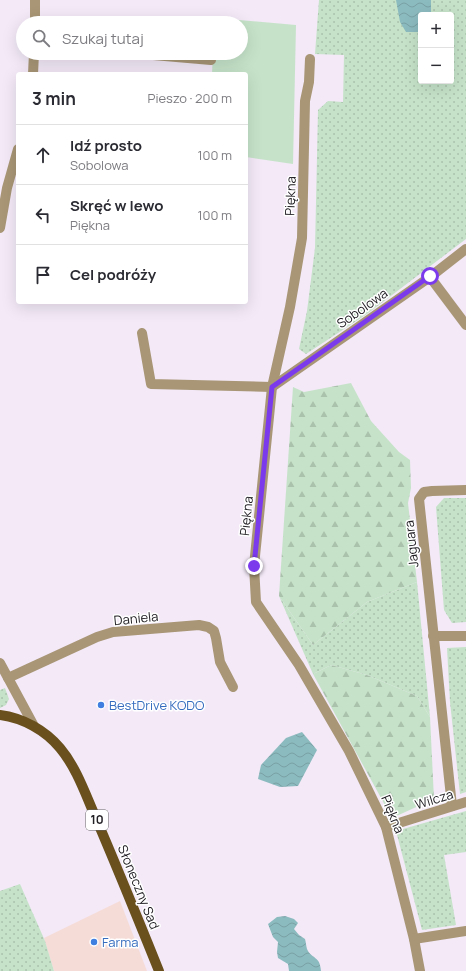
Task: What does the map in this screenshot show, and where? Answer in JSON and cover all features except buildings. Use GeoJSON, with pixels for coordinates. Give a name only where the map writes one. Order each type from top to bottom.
{"type":"FeatureCollection","features":[{"type":"Feature","properties":{"kind":"main road","name":"Słoneczny Sad"},"geometry":{"type":"LineString","coordinates":[[0,715],[13,717],[34,726],[46,734],[60,747],[77,777],[108,846],[158,971]]}},
{"type":"Feature","properties":{"kind":"street"},"geometry":{"type":"LineString","coordinates":[[35,0],[35,16]]}},
{"type":"Feature","properties":{"kind":"street","name":"Piękna"},"geometry":{"type":"LineString","coordinates":[[310,59],[309,82],[305,101],[302,238],[290,307],[272,387],[254,566],[256,602],[303,672],[349,751],[386,827],[414,940],[420,971]]}},
{"type":"Feature","properties":{"kind":"street"},"geometry":{"type":"LineString","coordinates":[[33,72],[34,60]]}},
{"type":"Feature","properties":{"kind":"street"},"geometry":{"type":"LineString","coordinates":[[0,228],[7,188],[16,156]]}},
{"type":"Feature","properties":{"kind":"street","name":"Sobolowa"},"geometry":{"type":"LineString","coordinates":[[272,387],[466,249]]}},
{"type":"Feature","properties":{"kind":"street"},"geometry":{"type":"LineString","coordinates":[[430,276],[466,325]]}},
{"type":"Feature","properties":{"kind":"street"},"geometry":{"type":"LineString","coordinates":[[142,333],[151,384],[272,387]]}},
{"type":"Feature","properties":{"kind":"street","name":"Jaguara"},"geometry":{"type":"LineString","coordinates":[[452,806],[419,499],[424,492],[466,490]]}},
{"type":"Feature","properties":{"kind":"street","name":"Daniela"},"geometry":{"type":"LineString","coordinates":[[8,678],[97,637],[113,632],[199,625],[208,627],[214,631],[220,662],[233,687]]}},
{"type":"Feature","properties":{"kind":"street"},"geometry":{"type":"LineString","coordinates":[[433,636],[466,636]]}},
{"type":"Feature","properties":{"kind":"street"},"geometry":{"type":"LineString","coordinates":[[0,662],[34,726]]}},
{"type":"Feature","properties":{"kind":"street","name":"Wilcza"},"geometry":{"type":"LineString","coordinates":[[386,827],[466,802]]}},
{"type":"Feature","properties":{"kind":"street"},"geometry":{"type":"LineString","coordinates":[[414,940],[466,931]]}},
{"type":"Feature","properties":{"kind":"shaded area"},"geometry":{"type":"Polygon","coordinates":[[[120,901],[147,971],[54,971],[44,938],[120,901]]]}},
{"type":"Feature","properties":{"kind":"green space"},"geometry":{"type":"Polygon","coordinates":[[[319,0],[466,0],[466,239],[367,314],[306,354],[299,349],[307,311],[315,248],[318,110],[328,101],[343,102],[344,55],[315,54],[319,0]]]}},
{"type":"Feature","properties":{"kind":"green space"},"geometry":{"type":"Polygon","coordinates":[[[248,21],[296,25],[293,164],[248,157],[248,72],[212,72],[213,60],[248,60],[248,21]]]}},
{"type":"Feature","properties":{"kind":"green space"},"geometry":{"type":"Polygon","coordinates":[[[351,383],[371,421],[399,452],[410,460],[411,488],[408,503],[417,582],[367,602],[313,645],[279,596],[293,387],[304,392],[351,383]]]}},
{"type":"Feature","properties":{"kind":"green space"},"geometry":{"type":"Polygon","coordinates":[[[444,498],[466,498],[466,622],[452,623],[444,610],[436,507],[444,498]]]}},
{"type":"Feature","properties":{"kind":"green space"},"geometry":{"type":"Polygon","coordinates":[[[417,582],[430,717],[417,696],[367,675],[331,665],[313,674],[279,596],[313,645],[367,602],[417,582]]]}},
{"type":"Feature","properties":{"kind":"green space"},"geometry":{"type":"Polygon","coordinates":[[[466,647],[466,792],[460,794],[450,702],[447,648],[466,647]]]}},
{"type":"Feature","properties":{"kind":"green space"},"geometry":{"type":"Polygon","coordinates":[[[331,665],[367,675],[417,696],[430,717],[434,799],[392,818],[313,674],[331,665]]]}},
{"type":"Feature","properties":{"kind":"green space"},"geometry":{"type":"Polygon","coordinates":[[[5,688],[9,699],[6,705],[0,708],[0,690],[5,688]]]}},
{"type":"Feature","properties":{"kind":"green space"},"geometry":{"type":"Polygon","coordinates":[[[466,811],[466,852],[444,855],[456,925],[422,930],[396,831],[466,811]]]}},
{"type":"Feature","properties":{"kind":"green space"},"geometry":{"type":"Polygon","coordinates":[[[20,884],[45,941],[54,971],[0,971],[0,891],[20,884]]]}},
{"type":"Feature","properties":{"kind":"water"},"geometry":{"type":"Polygon","coordinates":[[[396,0],[431,0],[431,12],[418,12],[418,32],[406,32],[400,22],[396,0]]]}},
{"type":"Feature","properties":{"kind":"water"},"geometry":{"type":"Polygon","coordinates":[[[302,732],[317,750],[298,786],[280,787],[258,779],[261,765],[286,738],[302,732]]]}},
{"type":"Feature","properties":{"kind":"water"},"geometry":{"type":"Polygon","coordinates":[[[285,916],[294,919],[298,923],[294,929],[305,939],[307,949],[319,962],[321,971],[289,971],[288,964],[278,958],[278,942],[273,937],[268,924],[277,917],[285,916]]]}},
{"type":"Feature","properties":{"kind":"place","name":"BestDrive KODO"},"geometry":{"type":"Point","coordinates":[101,705]}},
{"type":"Feature","properties":{"kind":"place","name":"Farma"},"geometry":{"type":"Point","coordinates":[94,942]}},
{"type":"Feature","properties":{"kind":"route"},"geometry":{"type":"LineString","coordinates":[[254,566],[272,387],[430,276]]}}]}
